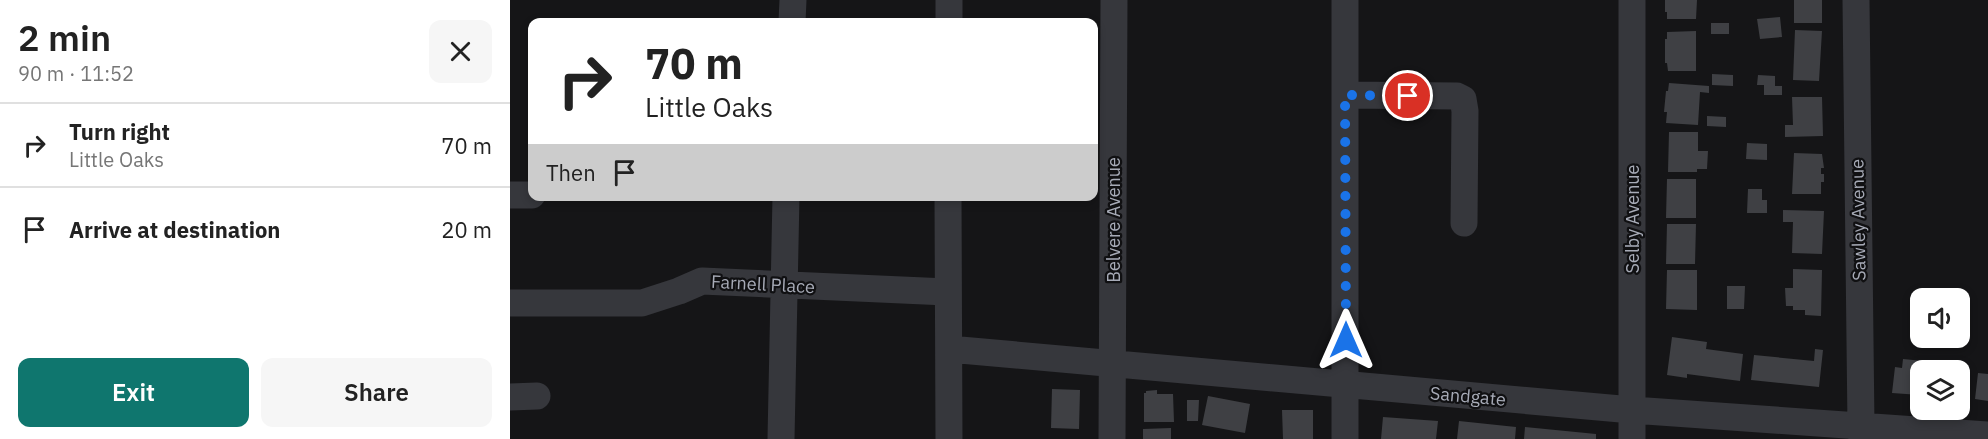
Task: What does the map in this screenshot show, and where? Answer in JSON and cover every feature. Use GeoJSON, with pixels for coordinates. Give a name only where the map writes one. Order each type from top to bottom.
{"type":"FeatureCollection","features":[{"type":"Feature","properties":{"kind":"street"},"geometry":{"type":"LineString","coordinates":[[792,18],[793,0]]}},
{"type":"Feature","properties":{"kind":"street"},"geometry":{"type":"LineString","coordinates":[[949,0],[949,18]]}},
{"type":"Feature","properties":{"kind":"street","name":"Belvere Avenue"},"geometry":{"type":"LineString","coordinates":[[1112,439],[1114,0]]}},
{"type":"Feature","properties":{"kind":"street"},"geometry":{"type":"LineString","coordinates":[[1345,0],[1345,439]]}},
{"type":"Feature","properties":{"kind":"street","name":"Selby Avenue"},"geometry":{"type":"LineString","coordinates":[[1632,0],[1632,439]]}},
{"type":"Feature","properties":{"kind":"street","name":"Sawley Avenue"},"geometry":{"type":"LineString","coordinates":[[1856,0],[1861,432]]}},
{"type":"Feature","properties":{"kind":"street"},"geometry":{"type":"LineString","coordinates":[[1345,95],[1457,96],[1463,99],[1466,111],[1464,223]]}},
{"type":"Feature","properties":{"kind":"street"},"geometry":{"type":"LineString","coordinates":[[510,195],[528,195]]}},
{"type":"Feature","properties":{"kind":"street"},"geometry":{"type":"LineString","coordinates":[[781,439],[786,201]]}},
{"type":"Feature","properties":{"kind":"street"},"geometry":{"type":"LineString","coordinates":[[948,201],[949,439]]}},
{"type":"Feature","properties":{"kind":"street","name":"Farnell Place"},"geometry":{"type":"LineString","coordinates":[[510,303],[642,303],[702,281],[947,292]]}},
{"type":"Feature","properties":{"kind":"street","name":"Sandgate"},"geometry":{"type":"LineString","coordinates":[[949,349],[1112,362],[1861,432],[1988,435]]}},
{"type":"Feature","properties":{"kind":"street"},"geometry":{"type":"LineString","coordinates":[[510,397],[537,396]]}},
{"type":"Feature","properties":{"kind":"building"},"geometry":{"type":"Polygon","coordinates":[[[1665,0],[1697,0],[1696,19],[1667,19],[1665,0]]]}},
{"type":"Feature","properties":{"kind":"building"},"geometry":{"type":"Polygon","coordinates":[[[1794,0],[1822,0],[1822,23],[1794,23],[1794,0]]]}},
{"type":"Feature","properties":{"kind":"building"},"geometry":{"type":"Polygon","coordinates":[[[1780,17],[1782,37],[1760,39],[1757,19],[1780,17]]]}},
{"type":"Feature","properties":{"kind":"building"},"geometry":{"type":"Polygon","coordinates":[[[1711,23],[1729,23],[1729,34],[1711,34],[1711,23]]]}},
{"type":"Feature","properties":{"kind":"building"},"geometry":{"type":"Polygon","coordinates":[[[1795,30],[1822,31],[1819,81],[1793,80],[1795,30]]]}},
{"type":"Feature","properties":{"kind":"building"},"geometry":{"type":"Polygon","coordinates":[[[1696,31],[1696,71],[1668,71],[1667,63],[1665,63],[1667,32],[1696,31]]]}},
{"type":"Feature","properties":{"kind":"building"},"geometry":{"type":"Polygon","coordinates":[[[1712,74],[1733,75],[1733,86],[1712,85],[1712,74]]]}},
{"type":"Feature","properties":{"kind":"building"},"geometry":{"type":"Polygon","coordinates":[[[1758,75],[1775,76],[1775,86],[1782,86],[1782,95],[1764,95],[1764,85],[1757,85],[1758,75]]]}},
{"type":"Feature","properties":{"kind":"building"},"geometry":{"type":"Polygon","coordinates":[[[1669,83],[1709,86],[1709,93],[1700,92],[1698,125],[1666,123],[1667,112],[1664,112],[1669,83]]]}},
{"type":"Feature","properties":{"kind":"building"},"geometry":{"type":"Polygon","coordinates":[[[1792,97],[1822,97],[1823,136],[1785,137],[1785,125],[1793,125],[1792,97]]]}},
{"type":"Feature","properties":{"kind":"building"},"geometry":{"type":"Polygon","coordinates":[[[1707,116],[1726,117],[1726,127],[1707,126],[1707,116]]]}},
{"type":"Feature","properties":{"kind":"building"},"geometry":{"type":"Polygon","coordinates":[[[1669,132],[1698,132],[1698,151],[1708,151],[1707,169],[1697,169],[1697,172],[1668,172],[1669,132]]]}},
{"type":"Feature","properties":{"kind":"building"},"geometry":{"type":"Polygon","coordinates":[[[1747,143],[1767,144],[1767,160],[1746,159],[1747,143]]]}},
{"type":"Feature","properties":{"kind":"building"},"geometry":{"type":"Polygon","coordinates":[[[1794,153],[1822,154],[1824,168],[1821,168],[1821,174],[1824,174],[1824,182],[1821,182],[1821,194],[1792,194],[1794,153]]]}},
{"type":"Feature","properties":{"kind":"building"},"geometry":{"type":"Polygon","coordinates":[[[1667,179],[1696,179],[1696,218],[1666,218],[1667,179]]]}},
{"type":"Feature","properties":{"kind":"building"},"geometry":{"type":"Polygon","coordinates":[[[1748,189],[1762,189],[1762,200],[1767,200],[1767,213],[1747,213],[1748,189]]]}},
{"type":"Feature","properties":{"kind":"building"},"geometry":{"type":"Polygon","coordinates":[[[1783,210],[1824,211],[1822,254],[1792,253],[1793,222],[1783,222],[1783,210]]]}},
{"type":"Feature","properties":{"kind":"building"},"geometry":{"type":"Polygon","coordinates":[[[1667,224],[1696,224],[1695,264],[1666,264],[1667,224]]]}},
{"type":"Feature","properties":{"kind":"building"},"geometry":{"type":"Polygon","coordinates":[[[1793,269],[1822,270],[1821,316],[1805,315],[1805,310],[1793,310],[1793,306],[1786,306],[1785,288],[1793,288],[1793,269]]]}},
{"type":"Feature","properties":{"kind":"building"},"geometry":{"type":"Polygon","coordinates":[[[1667,270],[1697,270],[1697,310],[1666,309],[1667,270]]]}},
{"type":"Feature","properties":{"kind":"building"},"geometry":{"type":"Polygon","coordinates":[[[1727,286],[1745,286],[1744,309],[1727,309],[1727,286]]]}},
{"type":"Feature","properties":{"kind":"building"},"geometry":{"type":"Polygon","coordinates":[[[1672,337],[1707,342],[1706,349],[1743,354],[1740,381],[1687,374],[1687,378],[1667,375],[1672,337]]]}},
{"type":"Feature","properties":{"kind":"building"},"geometry":{"type":"Polygon","coordinates":[[[1815,349],[1823,350],[1819,387],[1751,380],[1754,355],[1814,361],[1815,349]]]}},
{"type":"Feature","properties":{"kind":"building"},"geometry":{"type":"Polygon","coordinates":[[[1903,359],[1913,360],[1910,360],[1910,394],[1892,393],[1895,367],[1902,368],[1903,359]]]}},
{"type":"Feature","properties":{"kind":"building"},"geometry":{"type":"Polygon","coordinates":[[[1978,373],[1988,374],[1988,401],[1975,399],[1978,373]]]}},
{"type":"Feature","properties":{"kind":"building"},"geometry":{"type":"Polygon","coordinates":[[[1052,389],[1080,390],[1079,429],[1051,428],[1052,389]]]}},
{"type":"Feature","properties":{"kind":"building"},"geometry":{"type":"Polygon","coordinates":[[[1157,390],[1157,394],[1173,394],[1174,422],[1144,422],[1144,393],[1157,390]]]}},
{"type":"Feature","properties":{"kind":"building"},"geometry":{"type":"Polygon","coordinates":[[[1208,396],[1250,404],[1245,433],[1202,425],[1208,396]]]}},
{"type":"Feature","properties":{"kind":"building"},"geometry":{"type":"Polygon","coordinates":[[[1187,400],[1199,400],[1198,421],[1187,421],[1187,400]]]}},
{"type":"Feature","properties":{"kind":"building"},"geometry":{"type":"Polygon","coordinates":[[[1282,410],[1313,410],[1313,439],[1283,439],[1282,410]]]}},
{"type":"Feature","properties":{"kind":"building"},"geometry":{"type":"Polygon","coordinates":[[[1383,417],[1438,421],[1436,439],[1381,439],[1383,417]]]}},
{"type":"Feature","properties":{"kind":"building"},"geometry":{"type":"Polygon","coordinates":[[[1459,421],[1516,427],[1515,439],[1457,439],[1459,421]]]}},
{"type":"Feature","properties":{"kind":"building"},"geometry":{"type":"Polygon","coordinates":[[[1525,427],[1596,434],[1596,439],[1524,439],[1525,427]]]}},
{"type":"Feature","properties":{"kind":"building"},"geometry":{"type":"Polygon","coordinates":[[[1171,428],[1171,439],[1143,439],[1143,429],[1171,428]]]}},
{"type":"Feature","properties":{"kind":"route"},"geometry":{"type":"LineString","coordinates":[[1346,340],[1345,95],[1408,96]]}}]}
